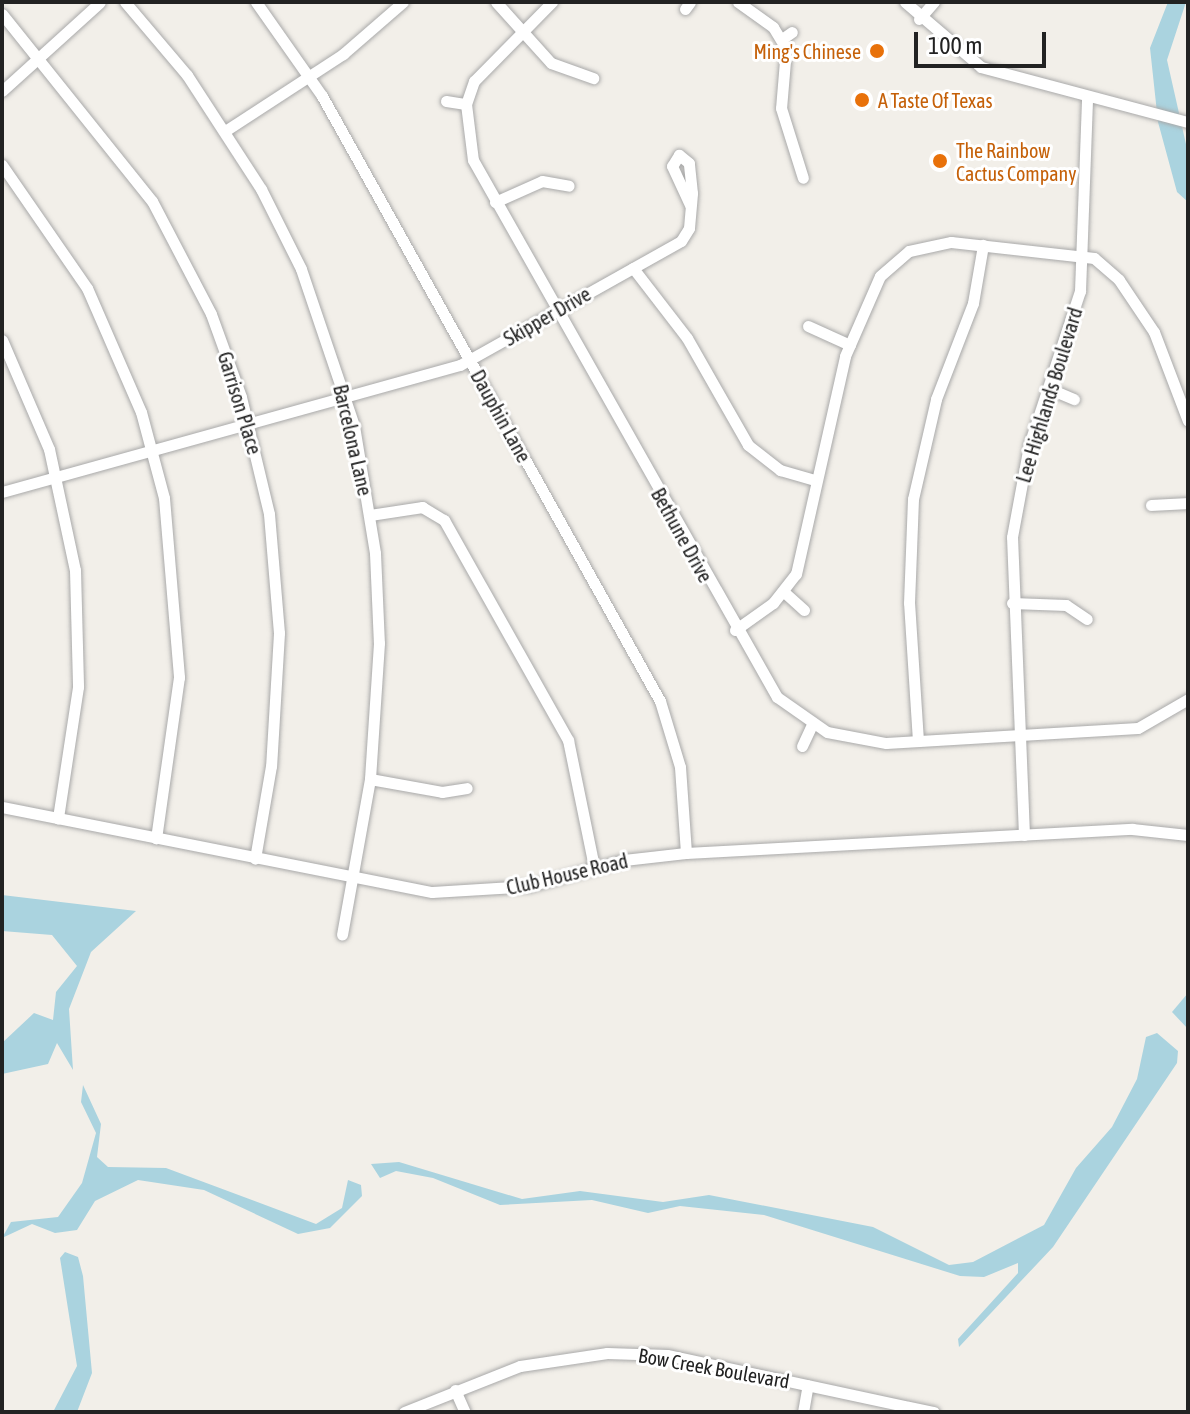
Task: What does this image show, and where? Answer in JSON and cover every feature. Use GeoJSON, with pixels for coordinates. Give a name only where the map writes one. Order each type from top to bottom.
{"type":"FeatureCollection","features":[{"type":"Feature","properties":{"kind":"street"},"geometry":{"type":"LineString","coordinates":[[2,91],[100,2]]}},
{"type":"Feature","properties":{"kind":"street","name":"Barcelona Lane"},"geometry":{"type":"LineString","coordinates":[[125,2],[225,131],[295,257],[346,399],[370,515],[379,643],[370,779],[342,934]]}},
{"type":"Feature","properties":{"kind":"street","name":"Dauphin Lane"},"geometry":{"type":"LineString","coordinates":[[256,2],[309,77],[667,716],[680,767],[686,853]]}},
{"type":"Feature","properties":{"kind":"street"},"geometry":{"type":"LineString","coordinates":[[225,131],[309,77],[403,2]]}},
{"type":"Feature","properties":{"kind":"street"},"geometry":{"type":"LineString","coordinates":[[496,2],[561,71],[593,78]]}},
{"type":"Feature","properties":{"kind":"street","name":"Bethune Drive"},"geometry":{"type":"LineString","coordinates":[[552,2],[482,68],[466,104],[469,146],[495,202],[735,630],[777,697],[812,725],[856,740],[918,741],[1138,728],[1188,699]]}},
{"type":"Feature","properties":{"kind":"street"},"geometry":{"type":"LineString","coordinates":[[738,2],[787,36],[788,59],[781,108],[803,178]]}},
{"type":"Feature","properties":{"kind":"street"},"geometry":{"type":"LineString","coordinates":[[905,2],[919,19],[981,67],[1087,99],[1188,122]]}},
{"type":"Feature","properties":{"kind":"street"},"geometry":{"type":"LineString","coordinates":[[919,19],[934,2]]}},
{"type":"Feature","properties":{"kind":"street","name":"Garrison Place"},"geometry":{"type":"LineString","coordinates":[[2,14],[40,57],[152,201],[211,314],[249,426],[273,541],[279,633],[271,766],[255,859]]}},
{"type":"Feature","properties":{"kind":"street","name":"Lee Highlands Boulevard"},"geometry":{"type":"LineString","coordinates":[[1024,835],[1012,603],[1018,493],[1075,317],[1085,254],[1087,99]]}},
{"type":"Feature","properties":{"kind":"street"},"geometry":{"type":"LineString","coordinates":[[446,101],[466,104]]}},
{"type":"Feature","properties":{"kind":"street"},"geometry":{"type":"LineString","coordinates":[[2,165],[87,288],[153,451],[173,552],[180,641],[175,732],[156,838]]}},
{"type":"Feature","properties":{"kind":"street"},"geometry":{"type":"LineString","coordinates":[[495,202],[542,181],[569,186]]}},
{"type":"Feature","properties":{"kind":"street","name":"Skipper Drive"},"geometry":{"type":"LineString","coordinates":[[2,492],[346,399],[470,360],[681,241],[690,205]]}},
{"type":"Feature","properties":{"kind":"street"},"geometry":{"type":"LineString","coordinates":[[735,630],[784,592],[806,545],[815,480],[850,345],[873,288],[898,258],[933,243],[1085,254],[1106,265],[1132,297],[1172,368],[1188,421]]}},
{"type":"Feature","properties":{"kind":"street"},"geometry":{"type":"LineString","coordinates":[[918,741],[913,499],[936,399],[973,303],[983,245]]}},
{"type":"Feature","properties":{"kind":"street"},"geometry":{"type":"LineString","coordinates":[[633,268],[687,338],[748,445],[780,470],[815,480]]}},
{"type":"Feature","properties":{"kind":"street"},"geometry":{"type":"LineString","coordinates":[[808,326],[850,345]]}},
{"type":"Feature","properties":{"kind":"street"},"geometry":{"type":"LineString","coordinates":[[2,340],[57,477],[75,570],[79,647],[58,818]]}},
{"type":"Feature","properties":{"kind":"street"},"geometry":{"type":"LineString","coordinates":[[1050,389],[1074,399]]}},
{"type":"Feature","properties":{"kind":"street"},"geometry":{"type":"LineString","coordinates":[[1151,505],[1188,503]]}},
{"type":"Feature","properties":{"kind":"street"},"geometry":{"type":"LineString","coordinates":[[370,515],[422,507],[444,520],[568,740],[594,867]]}},
{"type":"Feature","properties":{"kind":"street"},"geometry":{"type":"LineString","coordinates":[[784,592],[804,610]]}},
{"type":"Feature","properties":{"kind":"street"},"geometry":{"type":"LineString","coordinates":[[1012,603],[1056,602],[1087,619]]}},
{"type":"Feature","properties":{"kind":"street"},"geometry":{"type":"LineString","coordinates":[[802,746],[812,725]]}},
{"type":"Feature","properties":{"kind":"street"},"geometry":{"type":"LineString","coordinates":[[370,779],[442,792],[467,788]]}},
{"type":"Feature","properties":{"kind":"street","name":"Club House Road"},"geometry":{"type":"LineString","coordinates":[[2,807],[351,880],[459,892],[529,886],[594,867],[686,853],[1091,831],[1188,835]]}},
{"type":"Feature","properties":{"kind":"street","name":"Bow Creek Boulevard"},"geometry":{"type":"LineString","coordinates":[[404,1412],[520,1366],[607,1353],[667,1355],[934,1412]]}},
{"type":"Feature","properties":{"kind":"street"},"geometry":{"type":"LineString","coordinates":[[803,1412],[808,1385]]}},
{"type":"Feature","properties":{"kind":"street"},"geometry":{"type":"LineString","coordinates":[[455,1390],[465,1412]]}},
{"type":"Feature","properties":{"kind":"water"},"geometry":{"type":"Polygon","coordinates":[[[1168,2],[1186,2],[1167,60],[1188,153],[1188,202],[1177,192],[1158,122],[1150,48],[1168,2]]]}},
{"type":"Feature","properties":{"kind":"water"},"geometry":{"type":"Polygon","coordinates":[[[2,895],[136,911],[91,952],[69,1009],[73,1070],[57,1043],[48,1064],[2,1074],[2,1043],[34,1013],[53,1020],[56,992],[77,966],[52,935],[2,931],[2,895]]]}},
{"type":"Feature","properties":{"kind":"water"},"geometry":{"type":"Polygon","coordinates":[[[1188,993],[1188,1029],[1172,1012],[1188,993]]]}},
{"type":"Feature","properties":{"kind":"water"},"geometry":{"type":"Polygon","coordinates":[[[1157,1033],[1178,1051],[1177,1063],[1053,1247],[959,1347],[958,1339],[1018,1273],[1018,1263],[984,1277],[960,1276],[764,1215],[680,1206],[648,1213],[592,1200],[500,1205],[433,1178],[396,1171],[380,1178],[371,1164],[399,1162],[522,1199],[580,1191],[663,1202],[709,1195],[873,1227],[949,1265],[973,1262],[1044,1225],[1076,1168],[1112,1127],[1137,1079],[1146,1037],[1157,1033]]]}},
{"type":"Feature","properties":{"kind":"water"},"geometry":{"type":"Polygon","coordinates":[[[83,1085],[101,1124],[97,1157],[108,1167],[166,1168],[316,1224],[342,1208],[348,1180],[361,1185],[362,1196],[330,1228],[298,1234],[204,1190],[138,1180],[95,1201],[77,1230],[55,1233],[32,1224],[2,1238],[11,1222],[58,1217],[82,1183],[96,1133],[81,1102],[83,1085]]]}},
{"type":"Feature","properties":{"kind":"water"},"geometry":{"type":"Polygon","coordinates":[[[65,1252],[78,1257],[83,1276],[92,1373],[77,1412],[53,1412],[77,1366],[60,1258],[65,1252]]]}},
{"type":"Feature","properties":{"kind":"place","name":"Ming's Chinese"},"geometry":{"type":"Point","coordinates":[877,51]}},
{"type":"Feature","properties":{"kind":"place","name":"A Taste Of Texas"},"geometry":{"type":"Point","coordinates":[862,100]}},
{"type":"Feature","properties":{"kind":"place","name":"The Rainbow Cactus Company"},"geometry":{"type":"Point","coordinates":[940,161]}}]}
